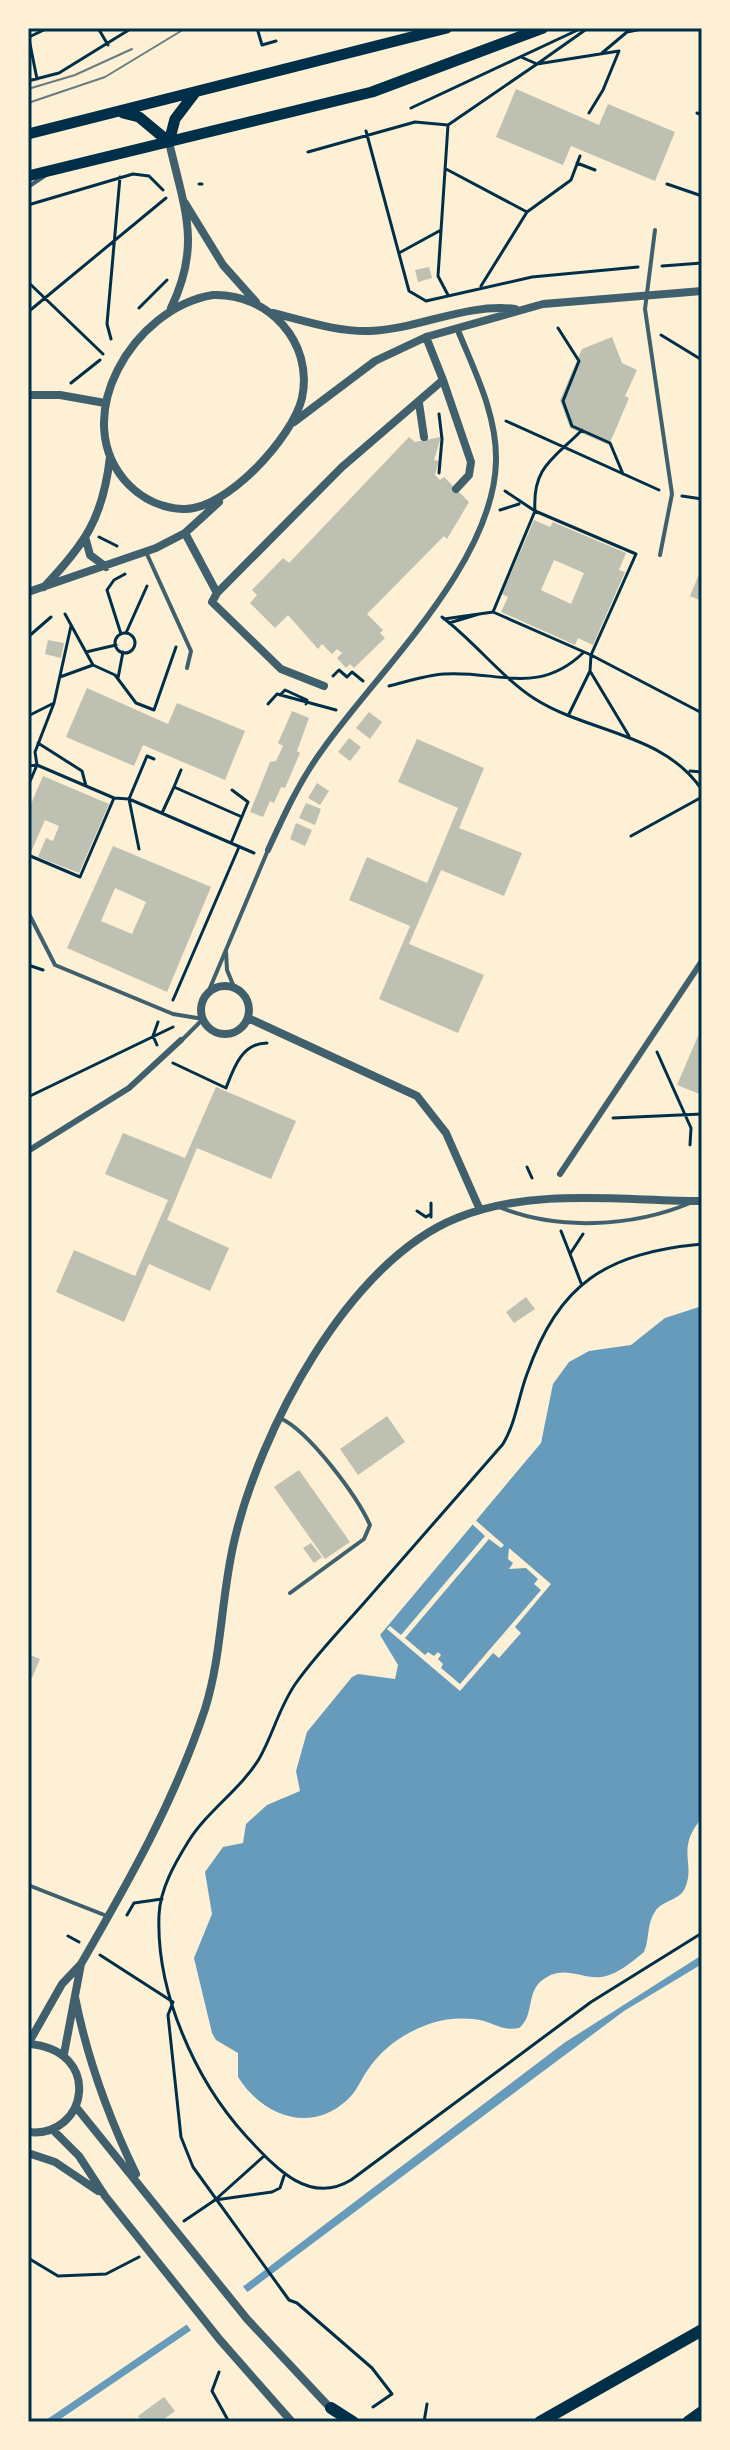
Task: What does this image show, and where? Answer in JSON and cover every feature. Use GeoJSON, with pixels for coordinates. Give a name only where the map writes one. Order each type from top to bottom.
{"type":"FeatureCollection","features":[{"type":"Feature","properties":{"kind":"main road"},"geometry":{"type":"LineString","coordinates":[[28,134],[443,28]]}},
{"type":"Feature","properties":{"kind":"main road"},"geometry":{"type":"LineString","coordinates":[[28,176],[372,92],[543,28]]}},
{"type":"Feature","properties":{"kind":"main road"},"geometry":{"type":"LineString","coordinates":[[169,142],[175,119],[196,93]]}},
{"type":"Feature","properties":{"kind":"main road"},"geometry":{"type":"LineString","coordinates":[[113,113],[139,117],[169,142]]}},
{"type":"Feature","properties":{"kind":"main road"},"geometry":{"type":"LineString","coordinates":[[540,2422],[702,2330]]}},
{"type":"Feature","properties":{"kind":"main road"},"geometry":{"type":"LineString","coordinates":[[331,2408],[353,2422]]}},
{"type":"Feature","properties":{"kind":"main road"},"geometry":{"type":"LineString","coordinates":[[688,2422],[702,2412]]}},
{"type":"Feature","properties":{"kind":"street"},"geometry":{"type":"LineString","coordinates":[[169,142],[190,257],[184,281],[170,309],[119,366],[105,403],[104,431],[110,456],[135,490],[164,506],[198,508],[232,491]]}},
{"type":"Feature","properties":{"kind":"street"},"geometry":{"type":"LineString","coordinates":[[181,197],[223,265],[256,303]]}},
{"type":"Feature","properties":{"kind":"street"},"geometry":{"type":"LineString","coordinates":[[271,313],[342,329],[372,331],[476,309],[516,309],[702,291]]}},
{"type":"Feature","properties":{"kind":"street"},"geometry":{"type":"LineString","coordinates":[[170,309],[213,295],[241,297],[271,313],[289,332],[302,364],[302,399],[293,423]]}},
{"type":"Feature","properties":{"kind":"street"},"geometry":{"type":"LineString","coordinates":[[28,592],[146,552],[185,533],[232,491],[293,423],[375,361],[426,337],[499,318],[516,309]]}},
{"type":"Feature","properties":{"kind":"street"},"geometry":{"type":"LineString","coordinates":[[266,854],[302,780],[432,611],[485,515],[495,482],[492,415],[459,333]]}},
{"type":"Feature","properties":{"kind":"street"},"geometry":{"type":"LineString","coordinates":[[426,337],[471,462],[469,475],[456,489]]}},
{"type":"Feature","properties":{"kind":"street"},"geometry":{"type":"LineString","coordinates":[[324,686],[281,669],[212,602],[217,593],[342,467],[443,380]]}},
{"type":"Feature","properties":{"kind":"street"},"geometry":{"type":"LineString","coordinates":[[28,395],[60,395],[105,403]]}},
{"type":"Feature","properties":{"kind":"street"},"geometry":{"type":"LineString","coordinates":[[419,403],[424,437]]}},
{"type":"Feature","properties":{"kind":"street"},"geometry":{"type":"LineString","coordinates":[[43,588],[86,539],[100,511],[110,456]]}},
{"type":"Feature","properties":{"kind":"street"},"geometry":{"type":"LineString","coordinates":[[185,533],[217,593]]}},
{"type":"Feature","properties":{"kind":"street"},"geometry":{"type":"LineString","coordinates":[[86,539],[90,555],[106,567]]}},
{"type":"Feature","properties":{"kind":"street"},"geometry":{"type":"LineString","coordinates":[[560,1174],[702,961]]}},
{"type":"Feature","properties":{"kind":"street"},"geometry":{"type":"LineString","coordinates":[[219,986],[234,987],[248,1001],[248,1018],[242,1026],[229,1033],[214,1031],[203,1019],[202,1006],[207,995],[219,986]]}},
{"type":"Feature","properties":{"kind":"street"},"geometry":{"type":"LineString","coordinates":[[248,1018],[417,1096],[446,1133],[480,1210]]}},
{"type":"Feature","properties":{"kind":"street"},"geometry":{"type":"LineString","coordinates":[[28,1151],[95,1112],[164,1058],[181,1040]]}},
{"type":"Feature","properties":{"kind":"street"},"geometry":{"type":"LineString","coordinates":[[28,2132],[53,2130],[76,2107],[78,2078],[64,2054],[48,2045],[28,2044],[62,1984],[81,1964],[108,1917],[154,1833],[193,1743],[213,1675],[235,1539],[262,1456],[280,1418],[334,1329],[388,1263],[438,1227],[480,1210],[586,1199],[699,1201]]}},
{"type":"Feature","properties":{"kind":"street"},"geometry":{"type":"LineString","coordinates":[[64,2054],[81,1964]]}},
{"type":"Feature","properties":{"kind":"street"},"geometry":{"type":"LineString","coordinates":[[75,1997],[113,2128],[139,2182]]}},
{"type":"Feature","properties":{"kind":"street"},"geometry":{"type":"LineString","coordinates":[[76,2107],[247,2319],[342,2422]]}},
{"type":"Feature","properties":{"kind":"street"},"geometry":{"type":"LineString","coordinates":[[53,2130],[79,2156],[105,2196],[220,2340],[289,2420]]}},
{"type":"Feature","properties":{"kind":"street"},"geometry":{"type":"LineString","coordinates":[[28,2153],[55,2162],[105,2196]]}},
{"type":"Feature","properties":{"kind":"lane"},"geometry":{"type":"LineString","coordinates":[[28,187],[56,170]]}},
{"type":"Feature","properties":{"kind":"lane"},"geometry":{"type":"LineString","coordinates":[[655,230],[647,295],[649,347],[672,494],[660,555]]}},
{"type":"Feature","properties":{"kind":"lane"},"geometry":{"type":"LineString","coordinates":[[146,552],[191,651],[187,668]]}},
{"type":"Feature","properties":{"kind":"lane"},"geometry":{"type":"LineString","coordinates":[[207,995],[266,854]]}},
{"type":"Feature","properties":{"kind":"lane"},"geometry":{"type":"LineString","coordinates":[[28,912],[55,965],[167,1012],[203,1019]]}},
{"type":"Feature","properties":{"kind":"lane"},"geometry":{"type":"LineString","coordinates":[[226,945],[227,970],[234,987]]}},
{"type":"Feature","properties":{"kind":"lane"},"geometry":{"type":"LineString","coordinates":[[181,1040],[203,1019]]}},
{"type":"Feature","properties":{"kind":"lane"},"geometry":{"type":"LineString","coordinates":[[497,1206],[541,1220],[591,1222],[668,1212],[699,1201]]}},
{"type":"Feature","properties":{"kind":"lane"},"geometry":{"type":"LineString","coordinates":[[280,1418],[295,1426],[316,1446],[370,1525],[364,1539],[290,1593]]}},
{"type":"Feature","properties":{"kind":"lane"},"geometry":{"type":"LineString","coordinates":[[28,1885],[108,1917]]}},
{"type":"Feature","properties":{"kind":"path"},"geometry":{"type":"LineString","coordinates":[[37,79],[28,36],[48,28]]}},
{"type":"Feature","properties":{"kind":"path"},"geometry":{"type":"LineString","coordinates":[[98,28],[108,45]]}},
{"type":"Feature","properties":{"kind":"path"},"geometry":{"type":"LineString","coordinates":[[28,81],[59,73],[132,28]]}},
{"type":"Feature","properties":{"kind":"path"},"geometry":{"type":"LineString","coordinates":[[257,28],[262,45],[276,41]]}},
{"type":"Feature","properties":{"kind":"path"},"geometry":{"type":"LineString","coordinates":[[411,108],[582,28]]}},
{"type":"Feature","properties":{"kind":"path"},"geometry":{"type":"LineString","coordinates":[[308,152],[415,122],[448,125],[588,28]]}},
{"type":"Feature","properties":{"kind":"path"},"geometry":{"type":"LineString","coordinates":[[599,55],[627,32],[647,28]]}},
{"type":"Feature","properties":{"kind":"path"},"geometry":{"type":"LineString","coordinates":[[521,57],[537,64],[619,51],[603,90],[589,113]]}},
{"type":"Feature","properties":{"kind":"path"},"geometry":{"type":"LineString","coordinates":[[448,125],[438,276],[448,295]]}},
{"type":"Feature","properties":{"kind":"path"},"geometry":{"type":"LineString","coordinates":[[366,134],[409,291],[426,301],[481,286],[588,270],[702,263]]}},
{"type":"Feature","properties":{"kind":"path"},"geometry":{"type":"LineString","coordinates":[[481,286],[527,212],[571,180],[580,156]]}},
{"type":"Feature","properties":{"kind":"path"},"geometry":{"type":"LineString","coordinates":[[577,163],[595,170]]}},
{"type":"Feature","properties":{"kind":"path"},"geometry":{"type":"LineString","coordinates":[[446,169],[527,212]]}},
{"type":"Feature","properties":{"kind":"path"},"geometry":{"type":"LineString","coordinates":[[28,205],[133,174],[149,176],[165,190],[166,200],[114,238],[28,312]]}},
{"type":"Feature","properties":{"kind":"path"},"geometry":{"type":"LineString","coordinates":[[111,339],[107,324],[120,177]]}},
{"type":"Feature","properties":{"kind":"path"},"geometry":{"type":"LineString","coordinates":[[667,184],[702,196]]}},
{"type":"Feature","properties":{"kind":"path"},"geometry":{"type":"LineString","coordinates":[[399,253],[441,230]]}},
{"type":"Feature","properties":{"kind":"path"},"geometry":{"type":"LineString","coordinates":[[139,308],[171,272]]}},
{"type":"Feature","properties":{"kind":"path"},"geometry":{"type":"LineString","coordinates":[[28,282],[102,357],[68,386]]}},
{"type":"Feature","properties":{"kind":"path"},"geometry":{"type":"LineString","coordinates":[[656,326],[657,334],[702,360]]}},
{"type":"Feature","properties":{"kind":"path"},"geometry":{"type":"LineString","coordinates":[[558,328],[579,361],[563,401],[572,426],[610,443],[623,474]]}},
{"type":"Feature","properties":{"kind":"path"},"geometry":{"type":"LineString","coordinates":[[492,415],[672,494],[702,499]]}},
{"type":"Feature","properties":{"kind":"path"},"geometry":{"type":"LineString","coordinates":[[493,612],[535,511],[534,493],[548,458],[565,449],[582,430]]}},
{"type":"Feature","properties":{"kind":"path"},"geometry":{"type":"LineString","coordinates":[[495,482],[519,504],[636,554],[591,655],[590,671],[569,714]]}},
{"type":"Feature","properties":{"kind":"path"},"geometry":{"type":"LineString","coordinates":[[485,515],[519,504]]}},
{"type":"Feature","properties":{"kind":"path"},"geometry":{"type":"LineString","coordinates":[[99,537],[121,551]]}},
{"type":"Feature","properties":{"kind":"path"},"geometry":{"type":"LineString","coordinates":[[123,633],[107,590],[114,580],[128,573],[128,569]]}},
{"type":"Feature","properties":{"kind":"path"},"geometry":{"type":"LineString","coordinates":[[149,581],[153,590]]}},
{"type":"Feature","properties":{"kind":"path"},"geometry":{"type":"LineString","coordinates":[[86,652],[116,645],[147,586]]}},
{"type":"Feature","properties":{"kind":"path"},"geometry":{"type":"LineString","coordinates":[[432,611],[533,697],[630,737],[687,771],[702,790]]}},
{"type":"Feature","properties":{"kind":"path"},"geometry":{"type":"LineString","coordinates":[[444,619],[493,612],[584,651],[702,713]]}},
{"type":"Feature","properties":{"kind":"path"},"geometry":{"type":"LineString","coordinates":[[65,614],[93,665]]}},
{"type":"Feature","properties":{"kind":"path"},"geometry":{"type":"LineString","coordinates":[[449,623],[479,614]]}},
{"type":"Feature","properties":{"kind":"path"},"geometry":{"type":"LineString","coordinates":[[28,637],[51,617]]}},
{"type":"Feature","properties":{"kind":"path"},"geometry":{"type":"LineString","coordinates":[[28,786],[37,765],[35,752],[54,703],[71,625]]}},
{"type":"Feature","properties":{"kind":"path"},"geometry":{"type":"LineString","coordinates":[[123,633],[132,636],[135,646],[123,652]]}},
{"type":"Feature","properties":{"kind":"path"},"geometry":{"type":"LineString","coordinates":[[60,677],[93,665],[106,669],[118,678],[136,703],[154,710],[176,656],[177,644]]}},
{"type":"Feature","properties":{"kind":"path"},"geometry":{"type":"LineString","coordinates":[[116,645],[123,652]]}},
{"type":"Feature","properties":{"kind":"path"},"geometry":{"type":"LineString","coordinates":[[324,686],[339,670],[347,677],[352,672],[371,690],[443,674],[514,680],[561,671],[584,651]]}},
{"type":"Feature","properties":{"kind":"path"},"geometry":{"type":"LineString","coordinates":[[118,678],[123,652]]}},
{"type":"Feature","properties":{"kind":"path"},"geometry":{"type":"LineString","coordinates":[[590,671],[630,737]]}},
{"type":"Feature","properties":{"kind":"path"},"geometry":{"type":"LineString","coordinates":[[268,704],[279,693],[306,704],[352,713]]}},
{"type":"Feature","properties":{"kind":"path"},"geometry":{"type":"LineString","coordinates":[[321,699],[325,707]]}},
{"type":"Feature","properties":{"kind":"path"},"geometry":{"type":"LineString","coordinates":[[28,716],[54,703]]}},
{"type":"Feature","properties":{"kind":"path"},"geometry":{"type":"LineString","coordinates":[[38,743],[82,771],[86,786]]}},
{"type":"Feature","properties":{"kind":"path"},"geometry":{"type":"LineString","coordinates":[[122,806],[129,799],[147,756],[154,759]]}},
{"type":"Feature","properties":{"kind":"path"},"geometry":{"type":"LineString","coordinates":[[28,766],[37,765],[114,798],[129,799],[239,847],[266,854]]}},
{"type":"Feature","properties":{"kind":"path"},"geometry":{"type":"LineString","coordinates":[[162,813],[181,770]]}},
{"type":"Feature","properties":{"kind":"path"},"geometry":{"type":"LineString","coordinates":[[687,771],[702,772]]}},
{"type":"Feature","properties":{"kind":"path"},"geometry":{"type":"LineString","coordinates":[[174,787],[242,817]]}},
{"type":"Feature","properties":{"kind":"path"},"geometry":{"type":"LineString","coordinates":[[231,843],[248,802],[232,790]]}},
{"type":"Feature","properties":{"kind":"path"},"geometry":{"type":"LineString","coordinates":[[631,836],[702,797]]}},
{"type":"Feature","properties":{"kind":"path"},"geometry":{"type":"LineString","coordinates":[[28,855],[80,877],[114,798]]}},
{"type":"Feature","properties":{"kind":"path"},"geometry":{"type":"LineString","coordinates":[[129,799],[139,849]]}},
{"type":"Feature","properties":{"kind":"path"},"geometry":{"type":"LineString","coordinates":[[239,847],[167,1012],[160,1016],[153,1036],[164,1058],[226,1088],[238,1059],[254,1044],[277,1043]]}},
{"type":"Feature","properties":{"kind":"path"},"geometry":{"type":"LineString","coordinates":[[28,965],[43,970]]}},
{"type":"Feature","properties":{"kind":"path"},"geometry":{"type":"LineString","coordinates":[[28,1097],[173,1026],[160,1016]]}},
{"type":"Feature","properties":{"kind":"path"},"geometry":{"type":"LineString","coordinates":[[650,1039],[691,1128],[690,1145]]}},
{"type":"Feature","properties":{"kind":"path"},"geometry":{"type":"LineString","coordinates":[[597,1118],[702,1114]]}},
{"type":"Feature","properties":{"kind":"path"},"geometry":{"type":"LineString","coordinates":[[527,1167],[532,1178]]}},
{"type":"Feature","properties":{"kind":"path"},"geometry":{"type":"LineString","coordinates":[[417,1211],[430,1216],[433,1213],[431,1203]]}},
{"type":"Feature","properties":{"kind":"path"},"geometry":{"type":"LineString","coordinates":[[560,1228],[581,1283]]}},
{"type":"Feature","properties":{"kind":"path"},"geometry":{"type":"LineString","coordinates":[[570,1254],[572,1247],[583,1238],[584,1230]]}},
{"type":"Feature","properties":{"kind":"path"},"geometry":{"type":"LineString","coordinates":[[702,1244],[646,1254],[614,1265],[581,1283],[542,1335],[511,1431],[503,1444],[294,1685],[258,1761],[194,1832],[172,1869],[159,1914],[162,1953],[173,2002],[201,2078],[230,2118],[284,2176],[322,2190],[337,2188],[591,2002],[702,1933]]}},
{"type":"Feature","properties":{"kind":"path"},"geometry":{"type":"LineString","coordinates":[[127,1915],[134,1903],[162,1899]]}},
{"type":"Feature","properties":{"kind":"path"},"geometry":{"type":"LineString","coordinates":[[68,1936],[79,1942]]}},
{"type":"Feature","properties":{"kind":"path"},"geometry":{"type":"LineString","coordinates":[[100,1955],[173,2002]]}},
{"type":"Feature","properties":{"kind":"path"},"geometry":{"type":"LineString","coordinates":[[173,2002],[168,2015],[181,2137],[193,2167],[285,2296],[372,2368],[392,2394],[373,2407]]}},
{"type":"Feature","properties":{"kind":"path"},"geometry":{"type":"LineString","coordinates":[[183,2222],[215,2200],[264,2156]]}},
{"type":"Feature","properties":{"kind":"path"},"geometry":{"type":"LineString","coordinates":[[215,2200],[272,2192],[280,2188],[284,2176]]}},
{"type":"Feature","properties":{"kind":"path"},"geometry":{"type":"LineString","coordinates":[[28,2258],[58,2276],[106,2274],[137,2258]]}},
{"type":"Feature","properties":{"kind":"path"},"geometry":{"type":"LineString","coordinates":[[219,2372],[212,2391],[229,2422]]}},
{"type":"Feature","properties":{"kind":"path"},"geometry":{"type":"LineString","coordinates":[[424,2422],[427,2404]]}},
{"type":"Feature","properties":{"kind":"water"},"geometry":{"type":"Polygon","coordinates":[[[702,1306],[702,1818],[690,1838],[685,1888],[656,1910],[644,1952],[607,1976],[561,1973],[547,1977],[535,1988],[527,2016],[519,2028],[463,2019],[429,2024],[387,2048],[349,2098],[332,2111],[317,2117],[302,2118],[273,2110],[248,2090],[238,2077],[238,2053],[216,2040],[212,2033],[194,1958],[212,1914],[205,1872],[223,1847],[243,1843],[246,1824],[267,1805],[300,1791],[296,1771],[307,1732],[352,1677],[358,1674],[395,1679],[398,1665],[380,1635],[541,1443],[553,1384],[569,1362],[589,1351],[631,1345],[665,1318],[702,1306]]]}},
{"type":"Feature","properties":{"kind":"water"},"geometry":{"type":"Polygon","coordinates":[[[702,1955],[702,1964],[624,2011],[249,2291],[56,2422],[43,2422],[245,2285],[564,2043],[702,1955]]]}},
{"type":"Feature","properties":{"kind":"pier"},"geometry":{"type":"Polygon","coordinates":[[[473,1518],[504,1545],[501,1548],[489,1539],[405,1638],[425,1655],[428,1652],[434,1656],[438,1652],[441,1655],[438,1659],[443,1664],[441,1668],[460,1684],[541,1590],[534,1584],[538,1579],[526,1568],[509,1569],[513,1563],[508,1559],[509,1548],[551,1584],[515,1627],[521,1633],[499,1658],[493,1653],[460,1691],[387,1629],[390,1626],[401,1635],[485,1536],[471,1523],[467,1525],[473,1518]]]}},
{"type":"Feature","properties":{"kind":"pier"},"geometry":{"type":"Polygon","coordinates":[[[240,2283],[250,2295],[193,2333],[184,2321],[240,2283]]]}},
{"type":"Feature","properties":{"kind":"building"},"geometry":{"type":"Polygon","coordinates":[[[516,89],[599,125],[608,104],[675,132],[655,181],[571,146],[563,165],[496,137],[516,89]]]}},
{"type":"Feature","properties":{"kind":"building"},"geometry":{"type":"Polygon","coordinates":[[[429,267],[432,278],[418,282],[415,270],[429,267]]]}},
{"type":"Feature","properties":{"kind":"building"},"geometry":{"type":"Polygon","coordinates":[[[612,337],[622,363],[637,370],[609,445],[570,428],[560,400],[582,349],[612,337]]]}},
{"type":"Feature","properties":{"kind":"building"},"geometry":{"type":"Polygon","coordinates":[[[409,437],[415,442],[441,437],[434,460],[439,461],[435,475],[440,480],[444,477],[469,502],[447,539],[444,536],[367,614],[383,630],[380,633],[385,638],[354,668],[350,664],[346,668],[337,658],[342,653],[337,649],[332,654],[322,644],[318,649],[288,615],[275,628],[250,603],[257,595],[252,590],[283,558],[289,563],[409,437]]]}},
{"type":"Feature","properties":{"kind":"building"},"geometry":{"type":"Polygon","coordinates":[[[534,520],[550,527],[553,522],[626,553],[619,570],[625,572],[593,645],[578,638],[575,645],[501,612],[508,597],[502,594],[534,520]],[[554,560],[541,590],[571,604],[584,573],[554,560]]]}},
{"type":"Feature","properties":{"kind":"building"},"geometry":{"type":"Polygon","coordinates":[[[702,567],[702,601],[690,596],[702,567]]]}},
{"type":"Feature","properties":{"kind":"building"},"geometry":{"type":"Polygon","coordinates":[[[48,640],[64,643],[61,658],[45,654],[48,640]]]}},
{"type":"Feature","properties":{"kind":"building"},"geometry":{"type":"Polygon","coordinates":[[[87,688],[168,724],[177,703],[245,731],[225,780],[143,745],[134,766],[66,737],[87,688]]]}},
{"type":"Feature","properties":{"kind":"building"},"geometry":{"type":"Polygon","coordinates":[[[292,711],[309,718],[297,751],[300,753],[285,788],[281,787],[274,803],[270,801],[263,817],[250,812],[270,762],[276,761],[283,746],[278,743],[292,711]]]}},
{"type":"Feature","properties":{"kind":"building"},"geometry":{"type":"Polygon","coordinates":[[[369,712],[382,722],[370,739],[356,728],[369,712]]]}},
{"type":"Feature","properties":{"kind":"building"},"geometry":{"type":"Polygon","coordinates":[[[349,738],[361,747],[350,761],[338,752],[349,738]]]}},
{"type":"Feature","properties":{"kind":"building"},"geometry":{"type":"Polygon","coordinates":[[[417,739],[484,768],[459,828],[522,853],[504,896],[441,870],[409,944],[484,975],[458,1033],[379,999],[410,926],[349,900],[367,857],[427,883],[458,808],[398,782],[417,739]]]}},
{"type":"Feature","properties":{"kind":"building"},"geometry":{"type":"Polygon","coordinates":[[[43,776],[109,804],[79,873],[38,857],[46,838],[53,841],[59,826],[45,820],[31,852],[28,851],[28,811],[43,776]]]}},
{"type":"Feature","properties":{"kind":"building"},"geometry":{"type":"Polygon","coordinates":[[[317,783],[329,791],[320,805],[308,798],[317,783]]]}},
{"type":"Feature","properties":{"kind":"building"},"geometry":{"type":"Polygon","coordinates":[[[306,803],[321,809],[315,825],[299,818],[306,803]]]}},
{"type":"Feature","properties":{"kind":"building"},"geometry":{"type":"Polygon","coordinates":[[[296,823],[312,830],[305,846],[290,839],[296,823]]]}},
{"type":"Feature","properties":{"kind":"building"},"geometry":{"type":"Polygon","coordinates":[[[113,846],[211,887],[167,992],[67,948],[113,846]],[[115,888],[101,921],[132,934],[146,902],[115,888]]]}},
{"type":"Feature","properties":{"kind":"building"},"geometry":{"type":"Polygon","coordinates":[[[698,1036],[702,1038],[702,1095],[677,1085],[698,1036]]]}},
{"type":"Feature","properties":{"kind":"building"},"geometry":{"type":"Polygon","coordinates":[[[216,1087],[296,1121],[271,1179],[197,1148],[167,1220],[229,1248],[210,1291],[149,1264],[124,1322],[56,1292],[74,1250],[135,1276],[168,1200],[105,1174],[123,1133],[185,1158],[216,1087]]]}},
{"type":"Feature","properties":{"kind":"building"},"geometry":{"type":"Polygon","coordinates":[[[526,1297],[535,1309],[514,1323],[506,1312],[526,1297]]]}},
{"type":"Feature","properties":{"kind":"building"},"geometry":{"type":"Polygon","coordinates":[[[387,1416],[405,1442],[358,1475],[340,1449],[387,1416]]]}},
{"type":"Feature","properties":{"kind":"building"},"geometry":{"type":"Polygon","coordinates":[[[299,1470],[350,1542],[325,1559],[274,1487],[299,1470]]]}},
{"type":"Feature","properties":{"kind":"building"},"geometry":{"type":"Polygon","coordinates":[[[311,1543],[322,1557],[314,1563],[303,1548],[311,1543]]]}},
{"type":"Feature","properties":{"kind":"building"},"geometry":{"type":"Polygon","coordinates":[[[28,1654],[40,1659],[32,1678],[28,1676],[28,1654]]]}},
{"type":"Feature","properties":{"kind":"building"},"geometry":{"type":"Polygon","coordinates":[[[164,2397],[175,2411],[160,2422],[143,2422],[138,2416],[164,2397]]]}},
{"type":"Feature","properties":{"kind":"tram line"},"geometry":{"type":"LineString","coordinates":[[28,103],[105,77],[186,28]]}},
{"type":"Feature","properties":{"kind":"tram line"},"geometry":{"type":"LineString","coordinates":[[28,89],[75,75],[132,49]]}}]}
